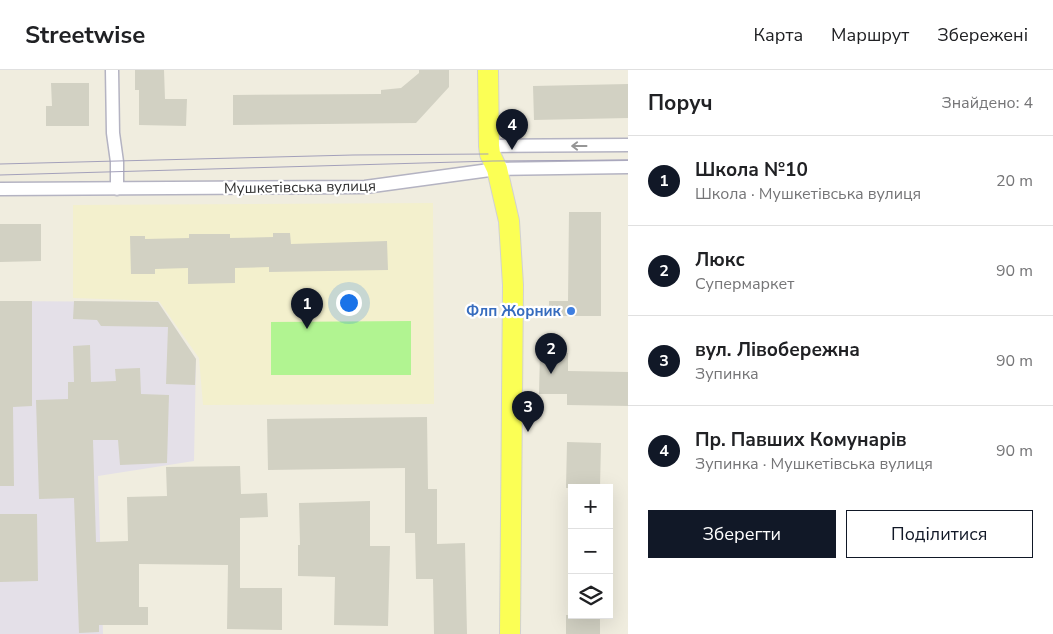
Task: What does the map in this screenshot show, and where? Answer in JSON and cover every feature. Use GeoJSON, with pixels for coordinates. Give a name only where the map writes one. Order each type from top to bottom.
{"type":"FeatureCollection","features":[{"type":"Feature","properties":{"kind":"main road"},"geometry":{"type":"LineString","coordinates":[[488,70],[489,146],[490,154],[497,169],[509,221],[513,285],[510,634]]}},
{"type":"Feature","properties":{"kind":"street"},"geometry":{"type":"LineString","coordinates":[[112,70],[113,133],[117,162],[117,189]]}},
{"type":"Feature","properties":{"kind":"street"},"geometry":{"type":"LineString","coordinates":[[489,146],[628,145]]}},
{"type":"Feature","properties":{"kind":"street","name":"Мушкетівська вулиця"},"geometry":{"type":"LineString","coordinates":[[0,189],[365,187],[497,169],[628,167]]}},
{"type":"Feature","properties":{"kind":"shaded area"},"geometry":{"type":"Polygon","coordinates":[[[433,203],[434,404],[203,405],[199,358],[159,301],[73,298],[73,205],[433,203]]]}},
{"type":"Feature","properties":{"kind":"shaded area"},"geometry":{"type":"Polygon","coordinates":[[[0,301],[158,302],[196,359],[194,461],[98,476],[103,634],[0,634],[0,301]]]}},
{"type":"Feature","properties":{"kind":"green space"},"geometry":{"type":"Polygon","coordinates":[[[411,321],[411,375],[271,375],[271,322],[411,321]]]}},
{"type":"Feature","properties":{"kind":"building"},"geometry":{"type":"Polygon","coordinates":[[[135,70],[164,70],[165,99],[187,99],[186,126],[139,125],[139,90],[135,90],[135,70]]]}},
{"type":"Feature","properties":{"kind":"building"},"geometry":{"type":"Polygon","coordinates":[[[419,70],[449,70],[449,87],[416,123],[233,125],[233,95],[381,94],[381,90],[401,88],[419,73],[419,70]]]}},
{"type":"Feature","properties":{"kind":"building"},"geometry":{"type":"Polygon","coordinates":[[[51,83],[89,83],[89,126],[46,126],[46,106],[52,106],[51,83]]]}},
{"type":"Feature","properties":{"kind":"building"},"geometry":{"type":"Polygon","coordinates":[[[628,84],[628,118],[534,120],[533,86],[628,84]]]}},
{"type":"Feature","properties":{"kind":"building"},"geometry":{"type":"Polygon","coordinates":[[[569,212],[601,212],[601,316],[549,316],[549,301],[568,301],[569,212]]]}},
{"type":"Feature","properties":{"kind":"building"},"geometry":{"type":"Polygon","coordinates":[[[0,224],[41,224],[41,261],[0,262],[0,224]]]}},
{"type":"Feature","properties":{"kind":"building"},"geometry":{"type":"Polygon","coordinates":[[[273,233],[290,233],[291,244],[387,241],[388,270],[269,272],[269,267],[235,268],[235,283],[188,284],[188,268],[155,269],[155,274],[131,274],[130,236],[145,236],[145,239],[189,238],[189,234],[230,234],[230,238],[273,237],[273,233]]]}},
{"type":"Feature","properties":{"kind":"building"},"geometry":{"type":"Polygon","coordinates":[[[0,301],[32,301],[32,406],[13,407],[14,486],[0,486],[0,301]]]}},
{"type":"Feature","properties":{"kind":"building"},"geometry":{"type":"Polygon","coordinates":[[[74,301],[158,302],[196,359],[195,385],[166,384],[168,327],[101,326],[97,320],[73,319],[74,301]]]}},
{"type":"Feature","properties":{"kind":"building"},"geometry":{"type":"Polygon","coordinates":[[[90,345],[91,382],[116,381],[115,369],[140,368],[141,394],[169,395],[167,463],[120,465],[118,440],[93,440],[96,542],[128,541],[127,497],[167,496],[166,467],[240,466],[241,494],[267,493],[268,517],[240,518],[240,588],[282,588],[282,630],[227,629],[228,565],[139,564],[139,607],[148,607],[148,625],[99,625],[99,632],[79,633],[74,498],[39,499],[36,400],[68,399],[68,382],[74,382],[73,346],[90,345]]]}},
{"type":"Feature","properties":{"kind":"building"},"geometry":{"type":"Polygon","coordinates":[[[540,352],[568,353],[568,371],[628,372],[628,406],[567,405],[567,394],[539,394],[540,352]]]}},
{"type":"Feature","properties":{"kind":"building"},"geometry":{"type":"Polygon","coordinates":[[[427,417],[428,489],[437,489],[437,544],[465,543],[467,634],[434,634],[433,579],[416,579],[415,533],[405,533],[405,468],[268,470],[267,419],[427,417]]]}},
{"type":"Feature","properties":{"kind":"building"},"geometry":{"type":"Polygon","coordinates":[[[567,442],[601,443],[600,484],[568,484],[568,488],[566,488],[567,442]]]}},
{"type":"Feature","properties":{"kind":"building"},"geometry":{"type":"Polygon","coordinates":[[[370,501],[370,546],[390,546],[388,626],[334,625],[335,577],[298,576],[298,545],[300,545],[299,503],[370,501]]]}},
{"type":"Feature","properties":{"kind":"building"},"geometry":{"type":"Polygon","coordinates":[[[0,514],[37,514],[38,581],[0,582],[0,514]]]}},
{"type":"Feature","properties":{"kind":"building"},"geometry":{"type":"Polygon","coordinates":[[[566,615],[568,615],[568,619],[600,619],[600,634],[566,634],[566,615]]]}},
{"type":"Feature","properties":{"kind":"tram line"},"geometry":{"type":"LineString","coordinates":[[0,164],[353,155],[488,154]]}},
{"type":"Feature","properties":{"kind":"tram line"},"geometry":{"type":"LineString","coordinates":[[0,175],[493,161],[628,160]]}},
{"type":"Feature","properties":{"kind":"place","name":"Пр. Павших Комунарiв"},"geometry":{"type":"Point","coordinates":[512,150]}},
{"type":"Feature","properties":{"kind":"place","name":"Флп Жорник"},"geometry":{"type":"Point","coordinates":[571,311]}},
{"type":"Feature","properties":{"kind":"place","name":"Школа №10"},"geometry":{"type":"Point","coordinates":[307,329]}},
{"type":"Feature","properties":{"kind":"place","name":"Люкс"},"geometry":{"type":"Point","coordinates":[551,374]}},
{"type":"Feature","properties":{"kind":"place","name":"вул. Лівобережна"},"geometry":{"type":"Point","coordinates":[528,432]}}]}
